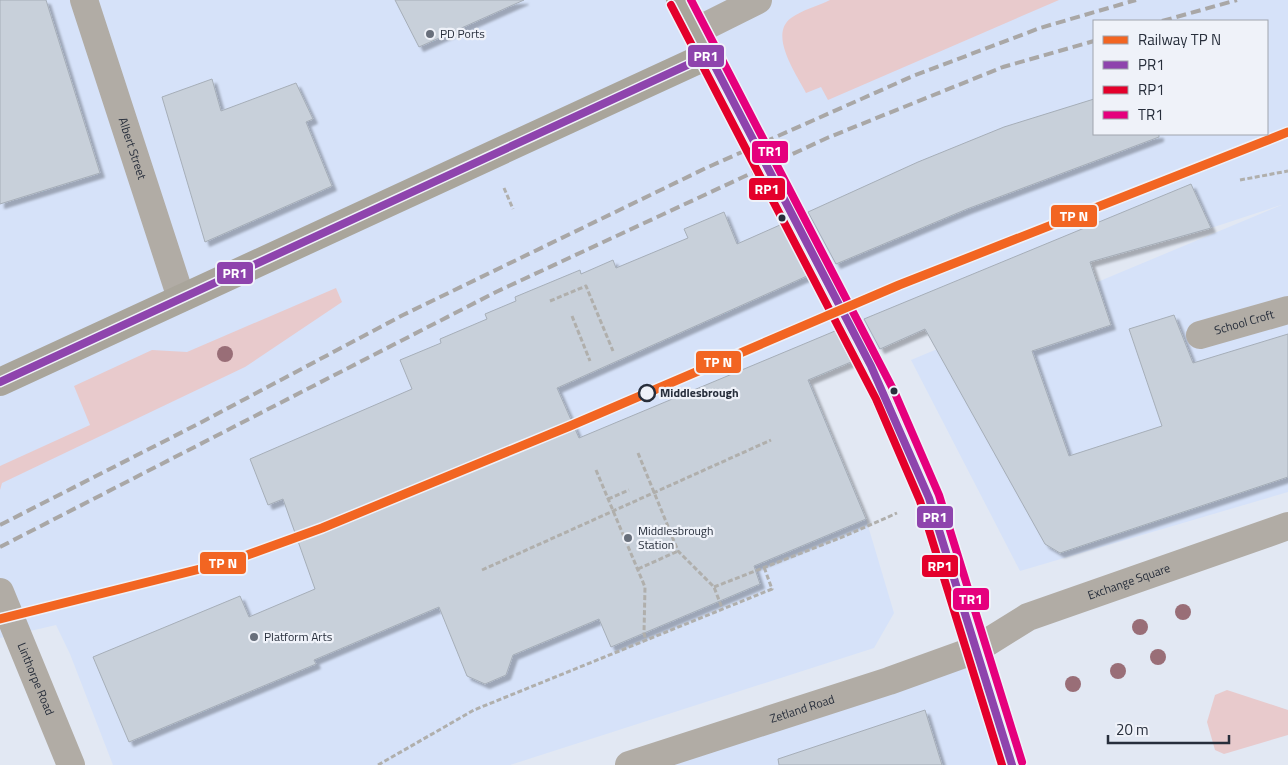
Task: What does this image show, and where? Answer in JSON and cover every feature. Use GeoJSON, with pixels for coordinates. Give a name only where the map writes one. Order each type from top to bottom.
{"type":"FeatureCollection","features":[{"type":"Feature","properties":{"kind":"main road"},"geometry":{"type":"LineString","coordinates":[[0,382],[709,55],[680,0]]}},
{"type":"Feature","properties":{"kind":"street","name":"Albert Street"},"geometry":{"type":"LineString","coordinates":[[84,0],[181,298]]}},
{"type":"Feature","properties":{"kind":"street"},"geometry":{"type":"LineString","coordinates":[[696,31],[758,0]]}},
{"type":"Feature","properties":{"kind":"street"},"geometry":{"type":"LineString","coordinates":[[709,55],[871,366],[929,498],[1012,765]]}},
{"type":"Feature","properties":{"kind":"street","name":"School Croft"},"geometry":{"type":"LineString","coordinates":[[1200,335],[1288,310]]}},
{"type":"Feature","properties":{"kind":"street","name":"Exchange Square"},"geometry":{"type":"LineString","coordinates":[[976,650],[1028,616],[1288,526]]}},
{"type":"Feature","properties":{"kind":"street","name":"Linthorpe Road"},"geometry":{"type":"LineString","coordinates":[[0,592],[71,765]]}},
{"type":"Feature","properties":{"kind":"street","name":"Zetland Road"},"geometry":{"type":"LineString","coordinates":[[629,765],[889,681],[976,650]]}},
{"type":"Feature","properties":{"kind":"path"},"geometry":{"type":"LineString","coordinates":[[1240,180],[1288,171]]}},
{"type":"Feature","properties":{"kind":"path"},"geometry":{"type":"LineString","coordinates":[[550,301],[586,286],[613,351]]}},
{"type":"Feature","properties":{"kind":"path"},"geometry":{"type":"LineString","coordinates":[[572,316],[590,361]]}},
{"type":"Feature","properties":{"kind":"path"},"geometry":{"type":"LineString","coordinates":[[482,570],[771,440]]}},
{"type":"Feature","properties":{"kind":"path"},"geometry":{"type":"LineString","coordinates":[[638,453],[678,551],[714,587],[722,608]]}},
{"type":"Feature","properties":{"kind":"path"},"geometry":{"type":"LineString","coordinates":[[596,470],[645,588],[644,633],[646,641]]}},
{"type":"Feature","properties":{"kind":"path"},"geometry":{"type":"LineString","coordinates":[[608,499],[628,490]]}},
{"type":"Feature","properties":{"kind":"path"},"geometry":{"type":"LineString","coordinates":[[714,587],[845,536],[929,498]]}},
{"type":"Feature","properties":{"kind":"path"},"geometry":{"type":"LineString","coordinates":[[638,569],[678,551]]}},
{"type":"Feature","properties":{"kind":"path"},"geometry":{"type":"LineString","coordinates":[[378,765],[474,710],[772,589],[764,567]]}},
{"type":"Feature","properties":{"kind":"shaded area"},"geometry":{"type":"Polygon","coordinates":[[[0,0],[1288,0],[1288,492],[1020,571],[911,360],[1284,204],[1211,228],[1060,270],[809,380],[866,519],[894,613],[874,648],[510,765],[113,765],[70,654],[56,625],[0,638],[0,0]]]}},
{"type":"Feature","properties":{"kind":"shaded area"},"geometry":{"type":"Polygon","coordinates":[[[830,0],[1059,0],[828,100],[821,87],[806,93],[786,55],[782,34],[785,25],[791,18],[830,0]]]}},
{"type":"Feature","properties":{"kind":"shaded area"},"geometry":{"type":"Polygon","coordinates":[[[336,288],[342,302],[245,367],[2,483],[0,490],[0,466],[90,425],[74,386],[152,350],[187,352],[336,288]]]}},
{"type":"Feature","properties":{"kind":"shaded area"},"geometry":{"type":"Polygon","coordinates":[[[975,650],[1012,765],[624,765],[975,650]]]}},
{"type":"Feature","properties":{"kind":"shaded area"},"geometry":{"type":"Polygon","coordinates":[[[1227,690],[1288,710],[1288,735],[1224,754],[1215,750],[1207,722],[1215,695],[1227,690]]]}},
{"type":"Feature","properties":{"kind":"building"},"geometry":{"type":"Polygon","coordinates":[[[0,0],[46,0],[100,173],[0,204],[0,0]]]}},
{"type":"Feature","properties":{"kind":"building","name":"PD Ports"},"geometry":{"type":"Polygon","coordinates":[[[395,0],[524,0],[419,47],[395,0]]]}},
{"type":"Feature","properties":{"kind":"building"},"geometry":{"type":"Polygon","coordinates":[[[212,79],[221,111],[296,83],[313,119],[306,122],[332,186],[205,242],[162,97],[212,79]]]}},
{"type":"Feature","properties":{"kind":"building"},"geometry":{"type":"Polygon","coordinates":[[[1093,99],[1093,135],[1159,135],[1159,137],[967,209],[836,264],[808,212],[918,162],[1004,127],[1093,99]]]}},
{"type":"Feature","properties":{"kind":"building"},"geometry":{"type":"Polygon","coordinates":[[[1191,184],[1211,228],[1090,262],[1111,325],[1032,351],[1069,456],[1162,426],[1129,329],[1174,315],[1193,363],[1288,334],[1288,477],[1060,553],[1045,544],[925,329],[880,349],[864,319],[1191,184]]]}},
{"type":"Feature","properties":{"kind":"building"},"geometry":{"type":"Polygon","coordinates":[[[724,212],[737,244],[780,225],[807,276],[557,388],[579,438],[835,331],[851,362],[808,380],[866,519],[754,566],[760,584],[611,647],[599,619],[513,655],[506,675],[485,684],[467,676],[439,607],[314,660],[316,664],[129,742],[93,657],[240,596],[249,617],[315,589],[283,499],[268,505],[250,459],[412,389],[400,360],[441,343],[440,339],[487,319],[485,314],[516,301],[515,297],[580,270],[581,274],[613,260],[616,268],[688,238],[684,229],[724,212]]]}},
{"type":"Feature","properties":{"kind":"building"},"geometry":{"type":"Polygon","coordinates":[[[925,710],[942,765],[779,765],[778,759],[925,710]]]}},
{"type":"Feature","properties":{"kind":"railway"},"geometry":{"type":"LineString","coordinates":[[0,525],[198,424],[403,315],[706,168],[913,76],[1040,28],[1136,0]]}},
{"type":"Feature","properties":{"kind":"railway"},"geometry":{"type":"LineString","coordinates":[[1166,20],[1237,0]]}},
{"type":"Feature","properties":{"kind":"railway"},"geometry":{"type":"LineString","coordinates":[[0,547],[496,292],[827,138],[1003,67],[1093,41]]}},
{"type":"Feature","properties":{"kind":"transit line","name":"TR1"},"geometry":{"type":"LineString","coordinates":[[691,0],[894,391],[939,495],[1022,762]]}},
{"type":"Feature","properties":{"kind":"transit line","name":"RP1"},"geometry":{"type":"LineString","coordinates":[[671,5],[876,399],[920,501],[1002,765]]}},
{"type":"Feature","properties":{"kind":"transit line","name":"PR1"},"geometry":{"type":"LineString","coordinates":[[0,382],[709,55],[871,366],[929,498],[1012,765]]}},
{"type":"Feature","properties":{"kind":"transit line"},"geometry":{"type":"LineString","coordinates":[[0,619],[228,562],[322,528],[570,426],[899,285],[1288,132]]}},
{"type":"Feature","properties":{"kind":"place","name":"PD Ports"},"geometry":{"type":"Point","coordinates":[430,34]}},
{"type":"Feature","properties":{"kind":"place","name":"Middlesbrough"},"geometry":{"type":"Point","coordinates":[647,393]}},
{"type":"Feature","properties":{"kind":"place","name":"Middlesbrough Station"},"geometry":{"type":"Point","coordinates":[628,538]}},
{"type":"Feature","properties":{"kind":"place","name":"Platform Arts"},"geometry":{"type":"Point","coordinates":[254,637]}}]}
